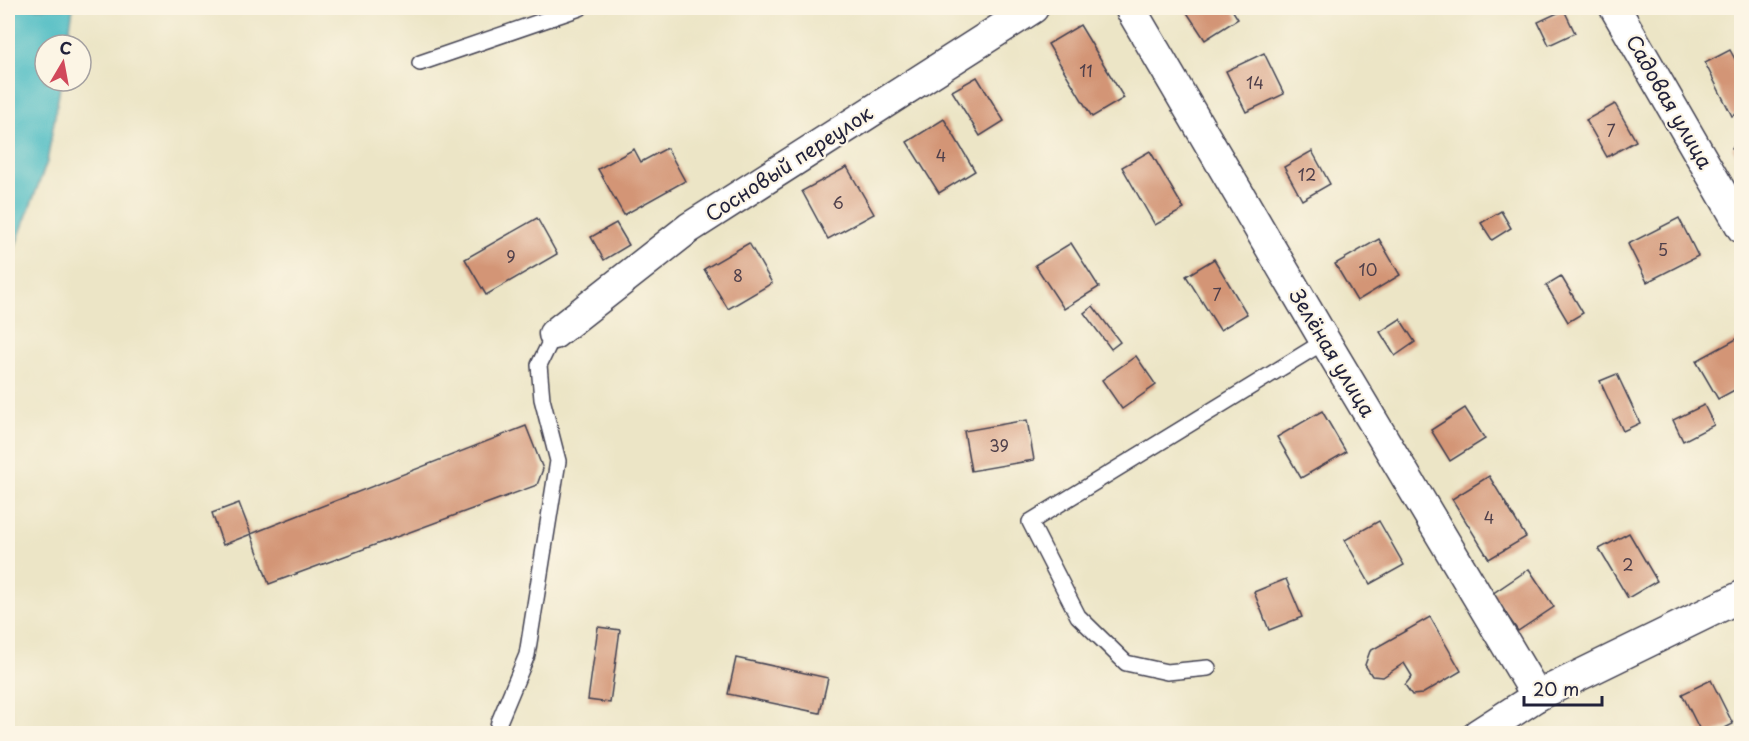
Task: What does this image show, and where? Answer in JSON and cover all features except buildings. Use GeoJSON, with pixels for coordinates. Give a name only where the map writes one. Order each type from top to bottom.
{"type":"FeatureCollection","features":[{"type":"Feature","properties":{"kind":"street","name":"Сосновый переулок"},"geometry":{"type":"LineString","coordinates":[[554,334],[689,228],[1033,8]]}},
{"type":"Feature","properties":{"kind":"street","name":"Зелёная улица"},"geometry":{"type":"LineString","coordinates":[[1130,8],[1324,341],[1537,696]]}},
{"type":"Feature","properties":{"kind":"street","name":"Садовая улица"},"geometry":{"type":"LineString","coordinates":[[1615,8],[1742,228]]}},
{"type":"Feature","properties":{"kind":"street"},"geometry":{"type":"LineString","coordinates":[[1478,734],[1537,696],[1742,596]]}},
{"type":"Feature","properties":{"kind":"lane"},"geometry":{"type":"LineString","coordinates":[[420,63],[580,8]]}},
{"type":"Feature","properties":{"kind":"lane"},"geometry":{"type":"LineString","coordinates":[[496,734],[498,722],[527,655],[558,461],[542,399],[539,366],[554,334]]}},
{"type":"Feature","properties":{"kind":"lane"},"geometry":{"type":"LineString","coordinates":[[1208,668],[1167,672],[1126,663],[1078,616],[1030,522],[1324,341]]}},
{"type":"Feature","properties":{"kind":"water"},"geometry":{"type":"Polygon","coordinates":[[[8,8],[73,8],[69,33],[33,33],[33,93],[59,93],[47,162],[8,265],[8,8]]]}}]}
